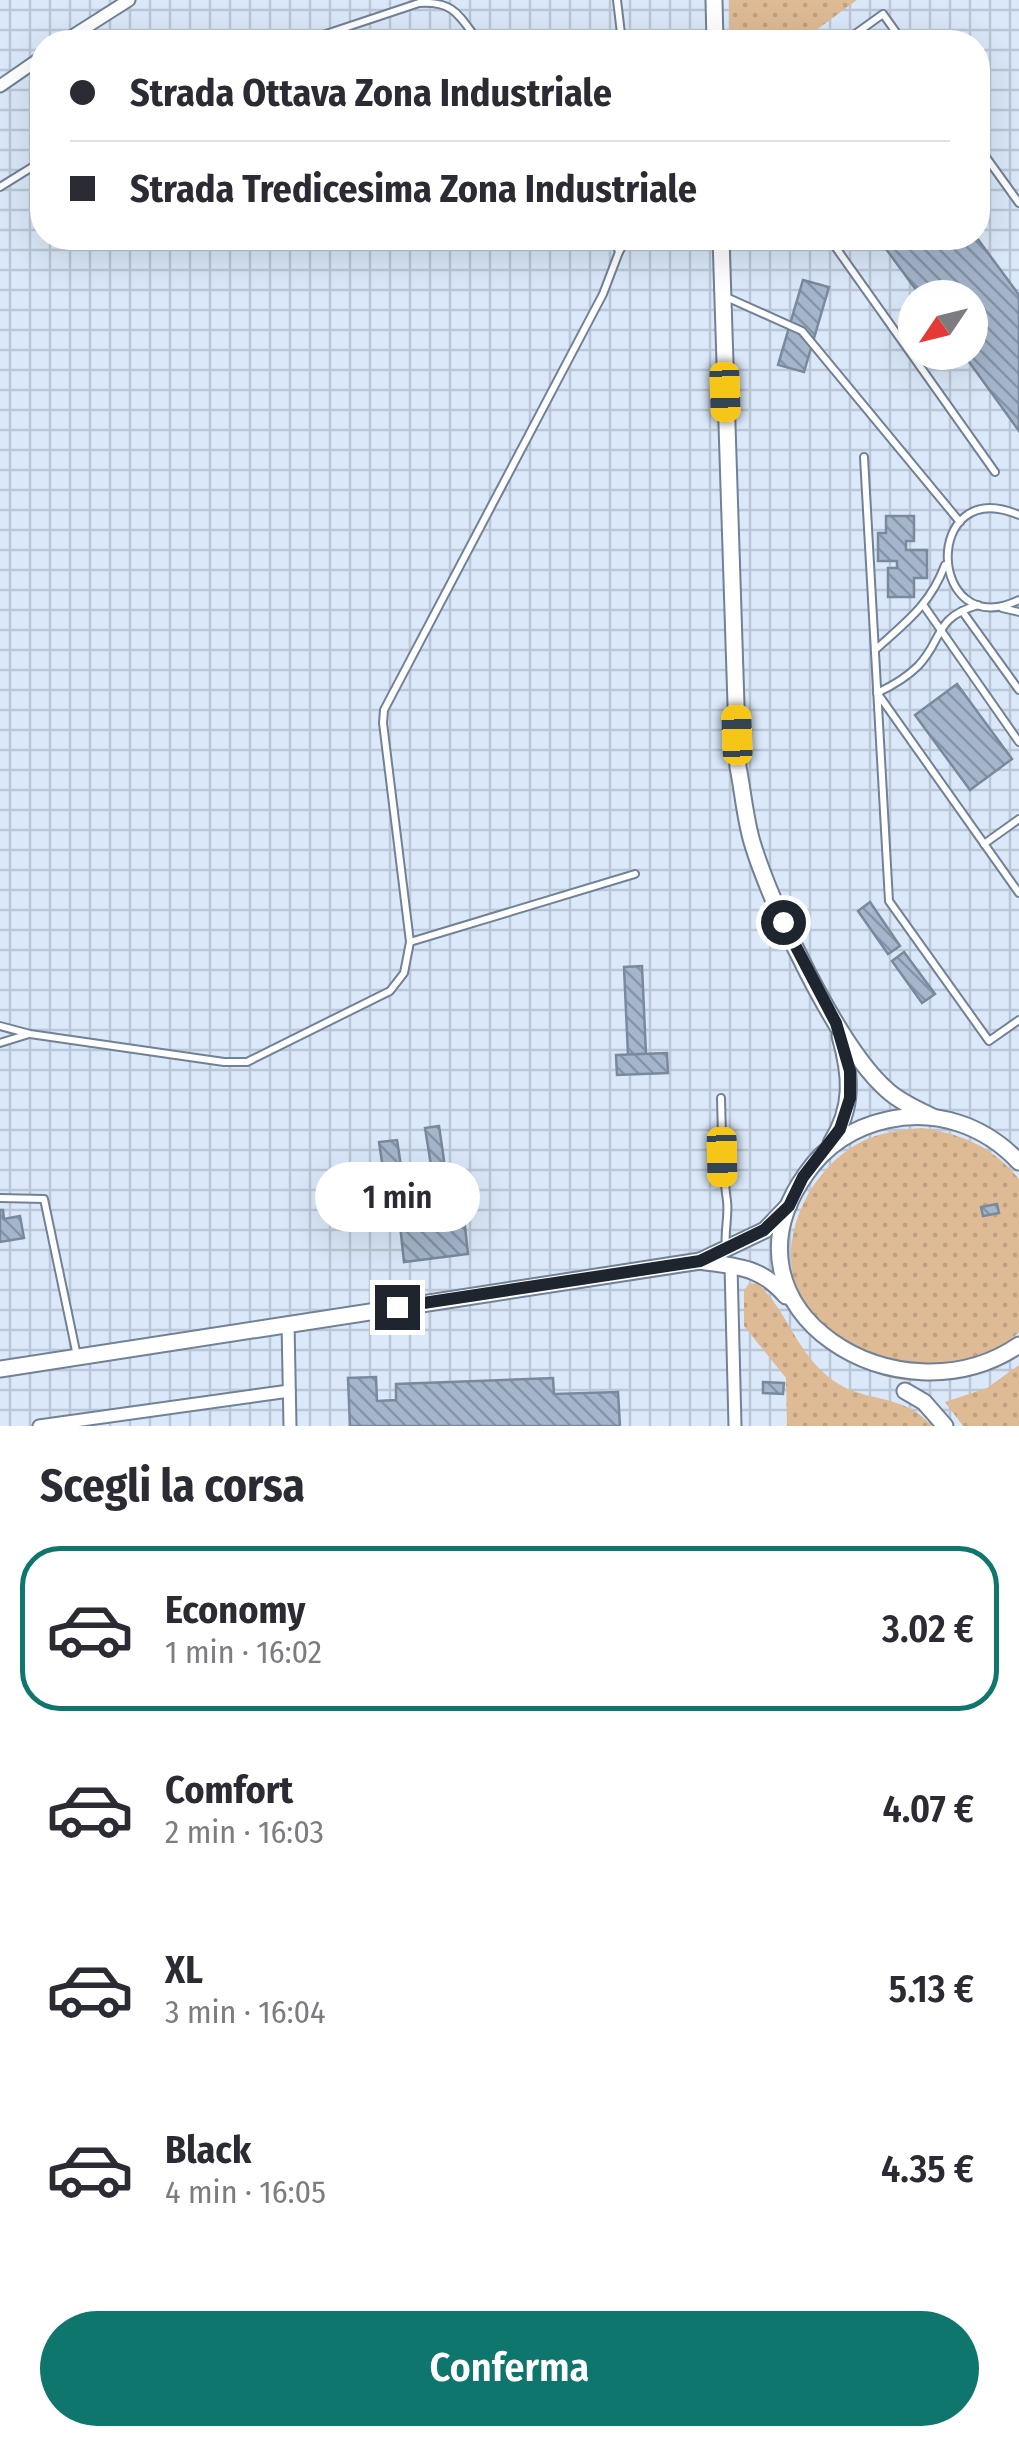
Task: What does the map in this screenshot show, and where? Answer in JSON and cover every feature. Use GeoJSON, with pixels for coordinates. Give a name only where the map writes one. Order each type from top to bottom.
{"type":"FeatureCollection","features":[{"type":"Feature","properties":{"kind":"main road"},"geometry":{"type":"LineString","coordinates":[[714,0],[715,30]]}},
{"type":"Feature","properties":{"kind":"main road"},"geometry":{"type":"LineString","coordinates":[[721,250],[738,767],[752,842],[783,922],[836,1023],[868,1068],[889,1092],[933,1117],[982,1132],[1017,1159]]}},
{"type":"Feature","properties":{"kind":"main road"},"geometry":{"type":"LineString","coordinates":[[790,1301],[781,1259],[781,1237],[789,1206],[803,1177],[840,1129],[850,1098],[850,1071],[836,1023]]}},
{"type":"Feature","properties":{"kind":"main road"},"geometry":{"type":"LineString","coordinates":[[824,1153],[850,1134],[880,1121],[933,1117]]}},
{"type":"Feature","properties":{"kind":"main road"},"geometry":{"type":"LineString","coordinates":[[0,1369],[700,1261],[764,1230],[789,1206]]}},
{"type":"Feature","properties":{"kind":"main road"},"geometry":{"type":"LineString","coordinates":[[700,1261],[756,1270],[772,1280],[790,1301],[810,1338],[834,1361]]}},
{"type":"Feature","properties":{"kind":"main road"},"geometry":{"type":"LineString","coordinates":[[955,1385],[985,1372],[1019,1345]]}},
{"type":"Feature","properties":{"kind":"main road"},"geometry":{"type":"LineString","coordinates":[[934,1389],[896,1388],[924,1402],[946,1426]]}},
{"type":"Feature","properties":{"kind":"street"},"geometry":{"type":"LineString","coordinates":[[83,30],[129,0]]}},
{"type":"Feature","properties":{"kind":"street"},"geometry":{"type":"LineString","coordinates":[[0,86],[30,65]]}},
{"type":"Feature","properties":{"kind":"street"},"geometry":{"type":"LineString","coordinates":[[731,1266],[735,1426]]}},
{"type":"Feature","properties":{"kind":"street"},"geometry":{"type":"LineString","coordinates":[[288,1323],[290,1426]]}},
{"type":"Feature","properties":{"kind":"street"},"geometry":{"type":"LineString","coordinates":[[39,1426],[289,1391]]}},
{"type":"Feature","properties":{"kind":"lane"},"geometry":{"type":"LineString","coordinates":[[617,0],[621,30]]}},
{"type":"Feature","properties":{"kind":"lane"},"geometry":{"type":"LineString","coordinates":[[338,30],[419,3],[440,2],[454,10],[470,30]]}},
{"type":"Feature","properties":{"kind":"lane"},"geometry":{"type":"LineString","coordinates":[[861,30],[883,14],[894,30]]}},
{"type":"Feature","properties":{"kind":"lane"},"geometry":{"type":"LineString","coordinates":[[990,163],[1019,203]]}},
{"type":"Feature","properties":{"kind":"lane"},"geometry":{"type":"LineString","coordinates":[[0,186],[30,168]]}},
{"type":"Feature","properties":{"kind":"lane"},"geometry":{"type":"LineString","coordinates":[[838,250],[995,472]]}},
{"type":"Feature","properties":{"kind":"lane"},"geometry":{"type":"LineString","coordinates":[[0,1026],[30,1034],[224,1062],[248,1062],[390,991],[404,973],[410,942],[384,710],[603,294],[619,252]]}},
{"type":"Feature","properties":{"kind":"lane"},"geometry":{"type":"LineString","coordinates":[[723,295],[802,331],[960,522]]}},
{"type":"Feature","properties":{"kind":"lane"},"geometry":{"type":"LineString","coordinates":[[864,457],[888,900],[989,1041],[1019,1020]]}},
{"type":"Feature","properties":{"kind":"lane"},"geometry":{"type":"LineString","coordinates":[[875,650],[935,592],[946,564],[951,534],[960,522],[974,512],[990,508],[1019,512]]}},
{"type":"Feature","properties":{"kind":"lane"},"geometry":{"type":"LineString","coordinates":[[946,564],[957,590],[981,605]]}},
{"type":"Feature","properties":{"kind":"lane"},"geometry":{"type":"LineString","coordinates":[[996,606],[1019,600]]}},
{"type":"Feature","properties":{"kind":"lane"},"geometry":{"type":"LineString","coordinates":[[877,693],[920,665],[940,628],[962,612],[981,605],[1019,612]]}},
{"type":"Feature","properties":{"kind":"lane"},"geometry":{"type":"LineString","coordinates":[[924,606],[1019,742]]}},
{"type":"Feature","properties":{"kind":"lane"},"geometry":{"type":"LineString","coordinates":[[962,612],[1019,690]]}},
{"type":"Feature","properties":{"kind":"lane"},"geometry":{"type":"LineString","coordinates":[[877,693],[1019,893]]}},
{"type":"Feature","properties":{"kind":"lane"},"geometry":{"type":"LineString","coordinates":[[984,844],[1019,819]]}},
{"type":"Feature","properties":{"kind":"lane"},"geometry":{"type":"LineString","coordinates":[[410,942],[635,874]]}},
{"type":"Feature","properties":{"kind":"lane"},"geometry":{"type":"LineString","coordinates":[[0,1042],[30,1034]]}},
{"type":"Feature","properties":{"kind":"lane"},"geometry":{"type":"LineString","coordinates":[[721,1098],[726,1249]]}},
{"type":"Feature","properties":{"kind":"lane"},"geometry":{"type":"LineString","coordinates":[[0,1198],[44,1199],[77,1357]]}},
{"type":"Feature","properties":{"kind":"shaded area"},"geometry":{"type":"Polygon","coordinates":[[[0,0],[1019,0],[1019,1426],[0,1426],[0,0]]]}},
{"type":"Feature","properties":{"kind":"shaded area"},"geometry":{"type":"Polygon","coordinates":[[[729,0],[857,0],[816,30],[730,30],[729,0]]]}},
{"type":"Feature","properties":{"kind":"shaded area"},"geometry":{"type":"Polygon","coordinates":[[[922,1128],[976,1144],[999,1158],[1019,1179],[1019,1332],[991,1357],[961,1373],[930,1380],[900,1380],[871,1371],[844,1354],[820,1330],[800,1298],[791,1253],[801,1208],[827,1168],[870,1138],[922,1128]]]}},
{"type":"Feature","properties":{"kind":"shaded area"},"geometry":{"type":"Polygon","coordinates":[[[757,1283],[777,1306],[810,1358],[834,1381],[898,1403],[932,1426],[787,1426],[786,1378],[744,1326],[744,1290],[757,1283]]]}},
{"type":"Feature","properties":{"kind":"shaded area"},"geometry":{"type":"Polygon","coordinates":[[[1019,1365],[1019,1426],[963,1426],[945,1402],[987,1388],[1019,1365]]]}},
{"type":"Feature","properties":{"kind":"building"},"geometry":{"type":"Polygon","coordinates":[[[887,250],[986,250],[1019,295],[1019,431],[975,370],[988,370],[988,280],[909,280],[887,250]]]}},
{"type":"Feature","properties":{"kind":"building"},"geometry":{"type":"Polygon","coordinates":[[[803,280],[829,287],[804,372],[778,365],[803,280]]]}},
{"type":"Feature","properties":{"kind":"building"},"geometry":{"type":"Polygon","coordinates":[[[886,516],[914,516],[914,541],[906,541],[906,550],[927,550],[927,578],[914,578],[914,597],[888,597],[888,568],[897,568],[897,561],[878,561],[878,533],[886,533],[886,516]]]}},
{"type":"Feature","properties":{"kind":"building"},"geometry":{"type":"Polygon","coordinates":[[[957,684],[1012,759],[970,790],[915,715],[957,684]]]}},
{"type":"Feature","properties":{"kind":"building"},"geometry":{"type":"Polygon","coordinates":[[[870,902],[900,946],[888,954],[858,911],[870,902]]]}},
{"type":"Feature","properties":{"kind":"building"},"geometry":{"type":"Polygon","coordinates":[[[904,952],[935,994],[922,1003],[892,961],[904,952]]]}},
{"type":"Feature","properties":{"kind":"building"},"geometry":{"type":"Polygon","coordinates":[[[642,966],[646,1054],[628,1055],[624,967],[642,966]]]}},
{"type":"Feature","properties":{"kind":"building"},"geometry":{"type":"Polygon","coordinates":[[[667,1053],[668,1073],[617,1075],[616,1055],[667,1053]]]}},
{"type":"Feature","properties":{"kind":"building"},"geometry":{"type":"Polygon","coordinates":[[[439,1126],[447,1181],[416,1186],[413,1168],[431,1165],[425,1128],[439,1126]]]}},
{"type":"Feature","properties":{"kind":"building"},"geometry":{"type":"Polygon","coordinates":[[[397,1140],[404,1186],[386,1189],[379,1142],[397,1140]]]}},
{"type":"Feature","properties":{"kind":"building"},"geometry":{"type":"Polygon","coordinates":[[[997,1204],[999,1213],[983,1216],[981,1207],[997,1204]]]}},
{"type":"Feature","properties":{"kind":"building"},"geometry":{"type":"Polygon","coordinates":[[[0,1210],[4,1219],[20,1216],[24,1238],[0,1242],[0,1210]]]}},
{"type":"Feature","properties":{"kind":"building"},"geometry":{"type":"Polygon","coordinates":[[[464,1217],[468,1254],[404,1262],[400,1225],[464,1217]]]}},
{"type":"Feature","properties":{"kind":"building"},"geometry":{"type":"Polygon","coordinates":[[[376,1377],[377,1401],[396,1400],[396,1384],[553,1378],[554,1394],[618,1392],[620,1426],[350,1426],[348,1378],[376,1377]]]}},
{"type":"Feature","properties":{"kind":"building"},"geometry":{"type":"Polygon","coordinates":[[[763,1382],[784,1383],[783,1394],[763,1393],[763,1382]]]}},
{"type":"Feature","properties":{"kind":"route"},"geometry":{"type":"LineString","coordinates":[[397,1307],[700,1261],[764,1230],[789,1206],[803,1177],[840,1129],[850,1098],[850,1071],[836,1023],[783,922]]}}]}
